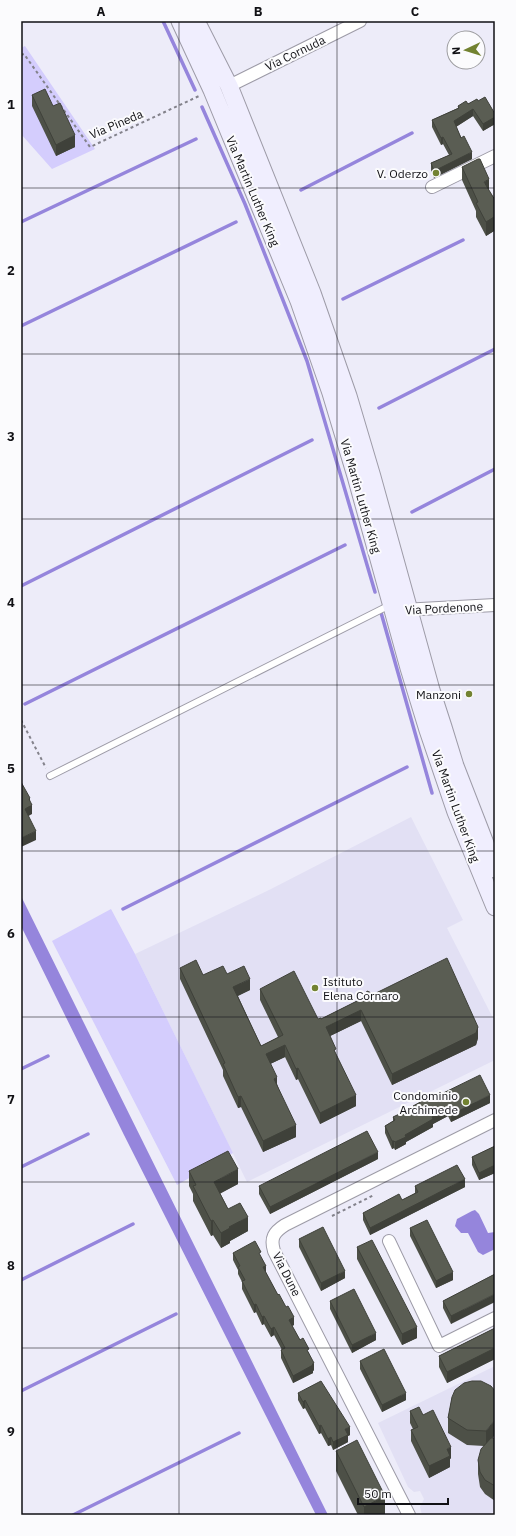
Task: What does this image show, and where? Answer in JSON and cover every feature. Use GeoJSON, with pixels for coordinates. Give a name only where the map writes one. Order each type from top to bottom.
{"type":"FeatureCollection","features":[{"type":"Feature","properties":{"kind":"main road","name":"Via Martin Luther King"},"geometry":{"type":"LineString","coordinates":[[180,21],[212,90],[299,301],[331,393],[374,537],[398,608],[431,690],[455,766],[495,869]]}},
{"type":"Feature","properties":{"kind":"main road","name":"Via Martin Luther King"},"geometry":{"type":"LineString","coordinates":[[196,21],[229,86],[312,293],[348,396],[387,528],[398,608],[411,675],[452,800],[495,907]]}},
{"type":"Feature","properties":{"kind":"main road"},"geometry":{"type":"LineString","coordinates":[[212,90],[229,86]]}},
{"type":"Feature","properties":{"kind":"street","name":"Via Cornuda"},"geometry":{"type":"LineString","coordinates":[[229,86],[360,21]]}},
{"type":"Feature","properties":{"kind":"street"},"geometry":{"type":"LineString","coordinates":[[432,187],[495,156]]}},
{"type":"Feature","properties":{"kind":"street","name":"Via Pordenone"},"geometry":{"type":"LineString","coordinates":[[398,608],[495,605]]}},
{"type":"Feature","properties":{"kind":"street","name":"Via Dune"},"geometry":{"type":"LineString","coordinates":[[409,1515],[274,1251],[272,1239],[276,1231],[285,1225],[495,1120]]}},
{"type":"Feature","properties":{"kind":"street"},"geometry":{"type":"LineString","coordinates":[[389,1241],[439,1346],[495,1318]]}},
{"type":"Feature","properties":{"kind":"lane"},"geometry":{"type":"LineString","coordinates":[[50,776],[398,608]]}},
{"type":"Feature","properties":{"kind":"path","name":"Via Pineda"},"geometry":{"type":"LineString","coordinates":[[21,55],[24,54],[90,147],[212,90]]}},
{"type":"Feature","properties":{"kind":"path"},"geometry":{"type":"LineString","coordinates":[[21,720],[50,776]]}},
{"type":"Feature","properties":{"kind":"path"},"geometry":{"type":"LineString","coordinates":[[332,1216],[380,1192]]}},
{"type":"Feature","properties":{"kind":"shaded area"},"geometry":{"type":"Polygon","coordinates":[[[25,46],[95,149],[52,169],[21,134],[21,48],[25,46]]]}},
{"type":"Feature","properties":{"kind":"shaded area","name":"Istituto Elena Cornaro"},"geometry":{"type":"Polygon","coordinates":[[[411,817],[463,920],[447,928],[495,1022],[495,1060],[247,1182],[135,954],[271,889],[411,817]]]}},
{"type":"Feature","properties":{"kind":"shaded area"},"geometry":{"type":"Polygon","coordinates":[[[21,896],[328,1515],[316,1515],[124,1135],[21,926],[21,896]]]}},
{"type":"Feature","properties":{"kind":"shaded area"},"geometry":{"type":"Polygon","coordinates":[[[111,909],[135,954],[233,1153],[177,1185],[52,941],[111,909]]]}},
{"type":"Feature","properties":{"kind":"shaded area"},"geometry":{"type":"Polygon","coordinates":[[[475,1210],[479,1214],[488,1233],[495,1232],[495,1249],[483,1255],[478,1252],[468,1233],[461,1233],[455,1226],[457,1219],[475,1210]]]}},
{"type":"Feature","properties":{"kind":"shaded area"},"geometry":{"type":"Polygon","coordinates":[[[495,1366],[495,1511],[487,1515],[422,1515],[420,1507],[424,1499],[420,1491],[414,1492],[408,1487],[378,1423],[495,1366]]]}},
{"type":"Feature","properties":{"kind":"building"},"geometry":{"type":"Polygon","coordinates":[[[45,89],[53,106],[60,103],[75,135],[56,145],[32,95],[45,89]]]}},
{"type":"Feature","properties":{"kind":"building"},"geometry":{"type":"Polygon","coordinates":[[[485,97],[495,114],[495,117],[483,124],[473,109],[454,121],[461,138],[464,136],[472,152],[434,171],[431,163],[452,154],[443,137],[441,138],[432,120],[459,108],[458,106],[466,101],[468,104],[485,97]]]}},
{"type":"Feature","properties":{"kind":"building"},"geometry":{"type":"Polygon","coordinates":[[[480,159],[489,179],[484,182],[495,200],[495,219],[494,217],[486,222],[476,203],[478,202],[462,167],[480,159]]]}},
{"type":"Feature","properties":{"kind":"building"},"geometry":{"type":"Polygon","coordinates":[[[21,782],[30,798],[29,799],[32,805],[25,809],[36,831],[21,838],[21,782]]]}},
{"type":"Feature","properties":{"kind":"building"},"geometry":{"type":"Polygon","coordinates":[[[447,958],[478,1027],[476,1033],[392,1074],[361,1010],[326,1027],[336,1049],[334,1050],[356,1095],[320,1113],[298,1068],[296,1069],[285,1045],[266,1054],[277,1077],[274,1079],[296,1125],[263,1141],[241,1096],[238,1097],[223,1064],[225,1063],[180,968],[196,960],[203,975],[223,966],[227,974],[244,966],[250,979],[233,987],[261,1046],[283,1035],[260,989],[294,971],[318,1019],[321,1019],[365,997],[367,991],[374,994],[447,958]]]}},
{"type":"Feature","properties":{"kind":"building"},"geometry":{"type":"Polygon","coordinates":[[[480,1075],[490,1095],[451,1115],[448,1109],[432,1117],[433,1119],[405,1135],[406,1137],[395,1142],[392,1141],[385,1126],[395,1120],[393,1117],[414,1107],[413,1106],[426,1099],[427,1101],[480,1075]]]}},
{"type":"Feature","properties":{"kind":"building"},"geometry":{"type":"Polygon","coordinates":[[[367,1131],[378,1152],[270,1207],[259,1186],[367,1131]]]}},
{"type":"Feature","properties":{"kind":"building"},"geometry":{"type":"Polygon","coordinates":[[[495,1146],[495,1165],[479,1173],[472,1157],[495,1146]]]}},
{"type":"Feature","properties":{"kind":"building"},"geometry":{"type":"Polygon","coordinates":[[[228,1151],[238,1169],[214,1182],[228,1209],[240,1203],[248,1217],[221,1233],[213,1220],[211,1221],[193,1186],[196,1185],[189,1171],[228,1151]]]}},
{"type":"Feature","properties":{"kind":"building"},"geometry":{"type":"Polygon","coordinates":[[[457,1165],[465,1179],[370,1228],[363,1213],[399,1194],[402,1200],[418,1192],[415,1186],[457,1165]]]}},
{"type":"Feature","properties":{"kind":"building"},"geometry":{"type":"Polygon","coordinates":[[[427,1220],[453,1272],[436,1281],[410,1228],[427,1220]]]}},
{"type":"Feature","properties":{"kind":"building"},"geometry":{"type":"Polygon","coordinates":[[[323,1227],[345,1271],[321,1283],[299,1239],[323,1227]]]}},
{"type":"Feature","properties":{"kind":"building"},"geometry":{"type":"Polygon","coordinates":[[[372,1240],[417,1327],[402,1334],[357,1247],[372,1240]]]}},
{"type":"Feature","properties":{"kind":"building"},"geometry":{"type":"Polygon","coordinates":[[[255,1241],[266,1266],[263,1267],[278,1295],[279,1294],[286,1307],[288,1306],[294,1317],[289,1320],[300,1340],[303,1338],[314,1363],[293,1376],[281,1350],[285,1348],[274,1327],[271,1329],[264,1316],[262,1317],[256,1304],[254,1305],[242,1281],[245,1280],[233,1253],[255,1241]]]}},
{"type":"Feature","properties":{"kind":"building"},"geometry":{"type":"Polygon","coordinates":[[[495,1274],[495,1294],[451,1316],[443,1301],[495,1274]]]}},
{"type":"Feature","properties":{"kind":"building"},"geometry":{"type":"Polygon","coordinates":[[[354,1289],[376,1333],[352,1345],[330,1301],[354,1289]]]}},
{"type":"Feature","properties":{"kind":"building"},"geometry":{"type":"Polygon","coordinates":[[[495,1328],[495,1348],[447,1372],[439,1356],[495,1328]]]}},
{"type":"Feature","properties":{"kind":"building"},"geometry":{"type":"Polygon","coordinates":[[[384,1349],[406,1393],[382,1405],[360,1361],[384,1349]]]}},
{"type":"Feature","properties":{"kind":"building"},"geometry":{"type":"Polygon","coordinates":[[[321,1381],[350,1427],[345,1429],[348,1435],[333,1442],[331,1437],[328,1439],[305,1400],[303,1402],[298,1393],[321,1381]]]}},
{"type":"Feature","properties":{"kind":"building"},"geometry":{"type":"Polygon","coordinates":[[[481,1381],[491,1386],[495,1391],[495,1420],[486,1431],[467,1430],[448,1418],[452,1397],[455,1390],[464,1383],[481,1381]]]}},
{"type":"Feature","properties":{"kind":"building"},"geometry":{"type":"Polygon","coordinates":[[[419,1407],[423,1415],[433,1410],[451,1447],[447,1449],[450,1456],[429,1466],[411,1430],[418,1427],[410,1411],[419,1407]]]}},
{"type":"Feature","properties":{"kind":"building"},"geometry":{"type":"Polygon","coordinates":[[[491,1438],[495,1438],[495,1486],[485,1480],[480,1472],[478,1460],[481,1449],[491,1438]]]}},
{"type":"Feature","properties":{"kind":"building"},"geometry":{"type":"Polygon","coordinates":[[[357,1440],[385,1496],[364,1507],[336,1451],[357,1440]]]}},
{"type":"Feature","properties":{"kind":"waterway"},"geometry":{"type":"LineString","coordinates":[[163,21],[195,90]]}},
{"type":"Feature","properties":{"kind":"waterway"},"geometry":{"type":"LineString","coordinates":[[202,107],[245,204],[307,361],[375,592]]}},
{"type":"Feature","properties":{"kind":"waterway"},"geometry":{"type":"LineString","coordinates":[[301,190],[412,133]]}},
{"type":"Feature","properties":{"kind":"waterway"},"geometry":{"type":"LineString","coordinates":[[21,222],[196,139]]}},
{"type":"Feature","properties":{"kind":"waterway"},"geometry":{"type":"LineString","coordinates":[[21,326],[236,222]]}},
{"type":"Feature","properties":{"kind":"waterway"},"geometry":{"type":"LineString","coordinates":[[343,299],[463,240]]}},
{"type":"Feature","properties":{"kind":"waterway"},"geometry":{"type":"LineString","coordinates":[[379,408],[495,349]]}},
{"type":"Feature","properties":{"kind":"waterway"},"geometry":{"type":"LineString","coordinates":[[21,586],[312,440]]}},
{"type":"Feature","properties":{"kind":"waterway"},"geometry":{"type":"LineString","coordinates":[[412,512],[495,469]]}},
{"type":"Feature","properties":{"kind":"waterway"},"geometry":{"type":"LineString","coordinates":[[25,704],[345,545]]}},
{"type":"Feature","properties":{"kind":"waterway"},"geometry":{"type":"LineString","coordinates":[[380,609],[432,793]]}},
{"type":"Feature","properties":{"kind":"waterway"},"geometry":{"type":"LineString","coordinates":[[123,909],[407,767]]}},
{"type":"Feature","properties":{"kind":"waterway"},"geometry":{"type":"LineString","coordinates":[[21,1069],[48,1056]]}},
{"type":"Feature","properties":{"kind":"waterway"},"geometry":{"type":"LineString","coordinates":[[21,1167],[88,1134]]}},
{"type":"Feature","properties":{"kind":"waterway"},"geometry":{"type":"LineString","coordinates":[[21,1280],[133,1224]]}},
{"type":"Feature","properties":{"kind":"waterway"},"geometry":{"type":"LineString","coordinates":[[21,1391],[176,1314]]}},
{"type":"Feature","properties":{"kind":"waterway"},"geometry":{"type":"LineString","coordinates":[[73,1515],[239,1433]]}},
{"type":"Feature","properties":{"kind":"place","name":"V. Oderzo"},"geometry":{"type":"Point","coordinates":[436,173]}},
{"type":"Feature","properties":{"kind":"place","name":"Manzoni"},"geometry":{"type":"Point","coordinates":[469,694]}},
{"type":"Feature","properties":{"kind":"place","name":"Istituto Elena Cornaro"},"geometry":{"type":"Point","coordinates":[315,988]}},
{"type":"Feature","properties":{"kind":"place","name":"Condominio Archimede"},"geometry":{"type":"Point","coordinates":[466,1102]}}]}
